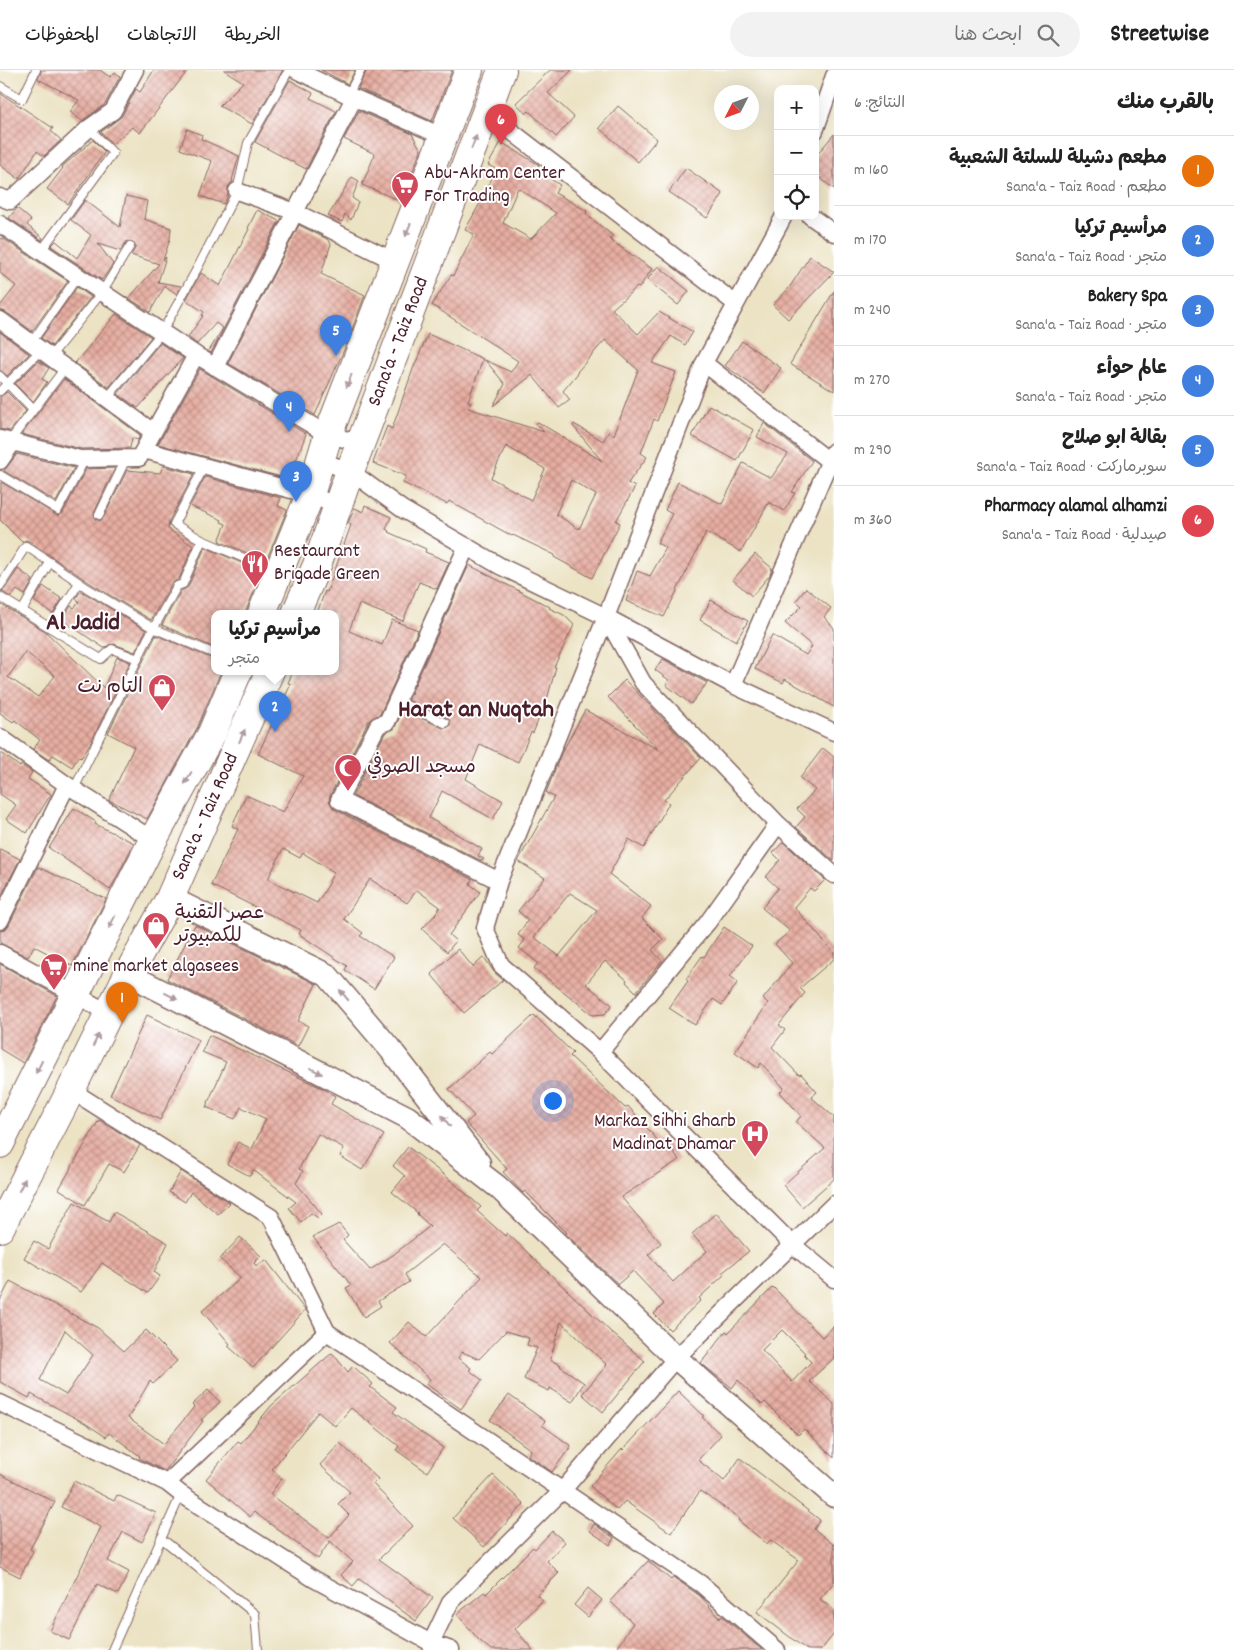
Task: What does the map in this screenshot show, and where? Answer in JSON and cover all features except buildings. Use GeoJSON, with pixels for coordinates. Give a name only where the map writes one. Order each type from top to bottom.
{"type":"FeatureCollection","features":[{"type":"Feature","properties":{"kind":"highway","name":"Sana'a - Taiz Road"},"geometry":{"type":"LineString","coordinates":[[263,610],[310,495],[324,448],[469,70]]}},
{"type":"Feature","properties":{"kind":"highway","name":"Sana'a - Taiz Road"},"geometry":{"type":"LineString","coordinates":[[297,610],[317,565],[360,443],[502,70]]}},
{"type":"Feature","properties":{"kind":"highway","name":"Sana'a - Taiz Road"},"geometry":{"type":"LineString","coordinates":[[0,1144],[153,840],[212,733],[236,675]]}},
{"type":"Feature","properties":{"kind":"highway","name":"Sana'a - Taiz Road"},"geometry":{"type":"LineString","coordinates":[[0,1228],[128,974],[170,898],[268,675]]}},
{"type":"Feature","properties":{"kind":"street"},"geometry":{"type":"LineString","coordinates":[[296,70],[351,97],[444,137]]}},
{"type":"Feature","properties":{"kind":"street"},"geometry":{"type":"LineString","coordinates":[[0,198],[10,201],[89,128],[113,111],[132,71]]}},
{"type":"Feature","properties":{"kind":"street"},"geometry":{"type":"LineString","coordinates":[[815,130],[834,76]]}},
{"type":"Feature","properties":{"kind":"street"},"geometry":{"type":"LineString","coordinates":[[216,367],[296,212],[351,97]]}},
{"type":"Feature","properties":{"kind":"street"},"geometry":{"type":"LineString","coordinates":[[485,112],[736,304]]}},
{"type":"Feature","properties":{"kind":"street"},"geometry":{"type":"LineString","coordinates":[[237,191],[296,212],[396,262]]}},
{"type":"Feature","properties":{"kind":"street"},"geometry":{"type":"LineString","coordinates":[[782,220],[704,363],[606,617],[499,881],[485,928],[502,965],[600,1052],[793,1245],[834,1279]]}},
{"type":"Feature","properties":{"kind":"street"},"geometry":{"type":"LineString","coordinates":[[816,220],[834,233]]}},
{"type":"Feature","properties":{"kind":"street"},"geometry":{"type":"LineString","coordinates":[[0,224],[216,367],[402,509],[500,566],[606,617],[733,685],[834,732]]}},
{"type":"Feature","properties":{"kind":"street"},"geometry":{"type":"LineString","coordinates":[[0,320],[153,432]]}},
{"type":"Feature","properties":{"kind":"street"},"geometry":{"type":"LineString","coordinates":[[0,461],[7,441],[85,459],[140,458],[196,355]]}},
{"type":"Feature","properties":{"kind":"street"},"geometry":{"type":"LineString","coordinates":[[704,363],[832,459],[733,685]]}},
{"type":"Feature","properties":{"kind":"street"},"geometry":{"type":"LineString","coordinates":[[324,448],[360,443]]}},
{"type":"Feature","properties":{"kind":"street"},"geometry":{"type":"LineString","coordinates":[[144,450],[310,495],[338,506]]}},
{"type":"Feature","properties":{"kind":"street"},"geometry":{"type":"LineString","coordinates":[[467,546],[387,722],[378,725],[339,800],[499,881]]}},
{"type":"Feature","properties":{"kind":"street"},"geometry":{"type":"LineString","coordinates":[[606,617],[643,683],[778,824],[834,875]]}},
{"type":"Feature","properties":{"kind":"street"},"geometry":{"type":"LineString","coordinates":[[0,738],[153,840]]}},
{"type":"Feature","properties":{"kind":"street"},"geometry":{"type":"LineString","coordinates":[[0,921],[71,787]]}},
{"type":"Feature","properties":{"kind":"street"},"geometry":{"type":"LineString","coordinates":[[600,1052],[708,922],[778,824]]}},
{"type":"Feature","properties":{"kind":"street"},"geometry":{"type":"LineString","coordinates":[[170,898],[327,975],[391,1050],[498,1187]]}},
{"type":"Feature","properties":{"kind":"street"},"geometry":{"type":"LineString","coordinates":[[0,953],[109,1013]]}},
{"type":"Feature","properties":{"kind":"street"},"geometry":{"type":"LineString","coordinates":[[128,974],[407,1118],[498,1187],[676,1358],[834,1496]]}},
{"type":"Feature","properties":{"kind":"street"},"geometry":{"type":"LineString","coordinates":[[71,1090],[271,1217],[327,1332],[701,1584],[777,1650]]}},
{"type":"Feature","properties":{"kind":"street"},"geometry":{"type":"LineString","coordinates":[[432,1646],[451,1602],[562,1491],[676,1358],[834,1204]]}},
{"type":"Feature","properties":{"kind":"street"},"geometry":{"type":"LineString","coordinates":[[167,1483],[327,1332]]}},
{"type":"Feature","properties":{"kind":"street"},"geometry":{"type":"LineString","coordinates":[[0,1402],[167,1483],[181,1494],[314,1579],[432,1646],[451,1650]]}},
{"type":"Feature","properties":{"kind":"lane"},"geometry":{"type":"LineString","coordinates":[[0,86],[22,99],[36,70]]}},
{"type":"Feature","properties":{"kind":"lane"},"geometry":{"type":"LineString","coordinates":[[107,398],[162,332],[237,191],[248,143],[289,70]]}},
{"type":"Feature","properties":{"kind":"lane"},"geometry":{"type":"LineString","coordinates":[[351,97],[361,70]]}},
{"type":"Feature","properties":{"kind":"lane"},"geometry":{"type":"LineString","coordinates":[[41,251],[113,153],[89,128]]}},
{"type":"Feature","properties":{"kind":"lane"},"geometry":{"type":"LineString","coordinates":[[0,391],[102,292],[130,246]]}},
{"type":"Feature","properties":{"kind":"lane"},"geometry":{"type":"LineString","coordinates":[[41,350],[78,276]]}},
{"type":"Feature","properties":{"kind":"lane"},"geometry":{"type":"LineString","coordinates":[[7,441],[65,368]]}},
{"type":"Feature","properties":{"kind":"lane"},"geometry":{"type":"LineString","coordinates":[[0,376],[33,410]]}},
{"type":"Feature","properties":{"kind":"lane"},"geometry":{"type":"LineString","coordinates":[[0,475],[58,510],[85,459]]}},
{"type":"Feature","properties":{"kind":"lane"},"geometry":{"type":"LineString","coordinates":[[99,515],[126,459]]}},
{"type":"Feature","properties":{"kind":"lane"},"geometry":{"type":"LineString","coordinates":[[204,467],[174,524],[202,540],[278,573]]}},
{"type":"Feature","properties":{"kind":"lane"},"geometry":{"type":"LineString","coordinates":[[71,787],[153,628],[177,586],[183,584],[202,540]]}},
{"type":"Feature","properties":{"kind":"lane"},"geometry":{"type":"LineString","coordinates":[[0,586],[26,546],[153,628],[211,652]]}},
{"type":"Feature","properties":{"kind":"lane"},"geometry":{"type":"LineString","coordinates":[[22,611],[50,562]]}},
{"type":"Feature","properties":{"kind":"lane"},"geometry":{"type":"LineString","coordinates":[[50,628],[79,582]]}},
{"type":"Feature","properties":{"kind":"lane"},"geometry":{"type":"LineString","coordinates":[[0,597],[101,659],[112,649],[138,659]]}},
{"type":"Feature","properties":{"kind":"lane"},"geometry":{"type":"LineString","coordinates":[[396,701],[446,723]]}},
{"type":"Feature","properties":{"kind":"lane"},"geometry":{"type":"LineString","coordinates":[[112,1650],[181,1494]]}},
{"type":"Feature","properties":{"kind":"lane"},"geometry":{"type":"LineString","coordinates":[[161,1538],[255,1614],[258,1650]]}},
{"type":"Feature","properties":{"kind":"place","name":"Pharmacy alamal alhamzi"},"geometry":{"type":"Point","coordinates":[501,145]}},
{"type":"Feature","properties":{"kind":"place","name":"Abu-Akram Center For Trading"},"geometry":{"type":"Point","coordinates":[405,209]}},
{"type":"Feature","properties":{"kind":"place","name":"بقالة ابو صلاح"},"geometry":{"type":"Point","coordinates":[336,356]}},
{"type":"Feature","properties":{"kind":"place","name":"عالم حوأء"},"geometry":{"type":"Point","coordinates":[289,432]}},
{"type":"Feature","properties":{"kind":"place","name":"Bakery Spa"},"geometry":{"type":"Point","coordinates":[296,502]}},
{"type":"Feature","properties":{"kind":"place","name":"Restaurant Brigade Green"},"geometry":{"type":"Point","coordinates":[255,588]}},
{"type":"Feature","properties":{"kind":"place","name":"التام نت"},"geometry":{"type":"Point","coordinates":[162,712]}},
{"type":"Feature","properties":{"kind":"place","name":"مرأسيم تركيا"},"geometry":{"type":"Point","coordinates":[275,732]}},
{"type":"Feature","properties":{"kind":"place","name":"مسجد الصوفي"},"geometry":{"type":"Point","coordinates":[348,792]}},
{"type":"Feature","properties":{"kind":"place","name":"عصر التقنية للكمبيوتر"},"geometry":{"type":"Point","coordinates":[156,950]}},
{"type":"Feature","properties":{"kind":"place","name":"mine market algasees"},"geometry":{"type":"Point","coordinates":[54,991]}},
{"type":"Feature","properties":{"kind":"place","name":"مطعم دشيلة للسلتة الشعبية"},"geometry":{"type":"Point","coordinates":[122,1023]}},
{"type":"Feature","properties":{"kind":"place","name":"Markaz Sihhi Gharb Madinat Dhamar"},"geometry":{"type":"Point","coordinates":[755,1158]}},
{"type":"Feature","properties":{"kind":"district","name":"Al Jadid"},"geometry":{"type":"Point","coordinates":[83,624]}},
{"type":"Feature","properties":{"kind":"district","name":"Harat an Nuqtah"},"geometry":{"type":"Point","coordinates":[476,711]}}]}
